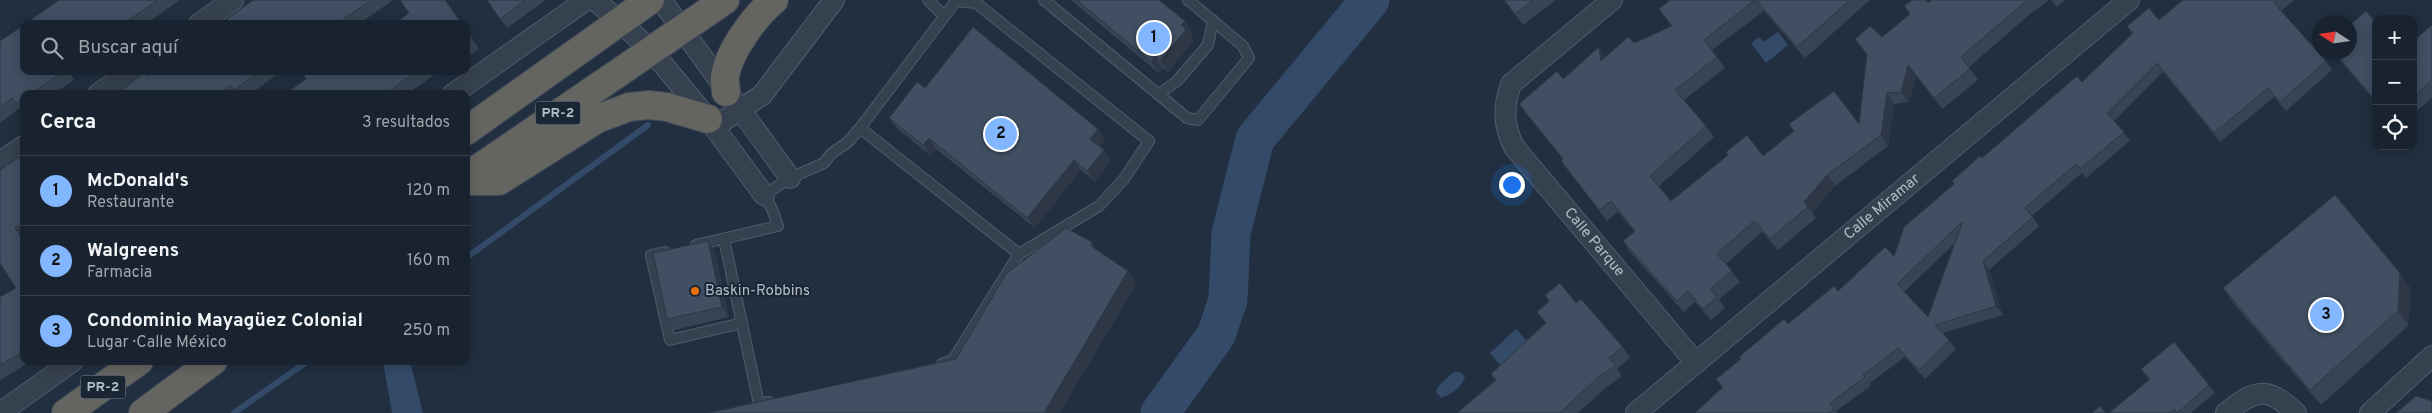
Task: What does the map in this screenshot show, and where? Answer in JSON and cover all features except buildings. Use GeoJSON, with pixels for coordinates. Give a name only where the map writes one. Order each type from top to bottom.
{"type":"FeatureCollection","features":[{"type":"Feature","properties":{"kind":"highway","name":"PR-2"},"geometry":{"type":"LineString","coordinates":[[470,128],[650,0]]}},
{"type":"Feature","properties":{"kind":"highway","name":"PR-2"},"geometry":{"type":"LineString","coordinates":[[470,176],[725,0]]}},
{"type":"Feature","properties":{"kind":"highway"},"geometry":{"type":"LineString","coordinates":[[733,101],[725,76],[738,45],[751,25],[774,0]]}},
{"type":"Feature","properties":{"kind":"highway"},"geometry":{"type":"LineString","coordinates":[[470,179],[499,181],[597,119],[629,107],[649,105],[666,107],[711,123]]}},
{"type":"Feature","properties":{"kind":"highway","name":"PR-2"},"geometry":{"type":"LineString","coordinates":[[66,413],[133,365]]}},
{"type":"Feature","properties":{"kind":"highway"},"geometry":{"type":"LineString","coordinates":[[143,413],[208,365]]}},
{"type":"Feature","properties":{"kind":"street"},"geometry":{"type":"LineString","coordinates":[[205,20],[233,0]]}},
{"type":"Feature","properties":{"kind":"street"},"geometry":{"type":"LineString","coordinates":[[459,90],[586,0]]}},
{"type":"Feature","properties":{"kind":"street"},"geometry":{"type":"LineString","coordinates":[[595,0],[651,50],[711,123],[764,195]]}},
{"type":"Feature","properties":{"kind":"street"},"geometry":{"type":"LineString","coordinates":[[661,0],[790,178]]}},
{"type":"Feature","properties":{"kind":"street"},"geometry":{"type":"LineString","coordinates":[[711,123],[733,101],[762,96],[834,0]]}},
{"type":"Feature","properties":{"kind":"street","name":"Calle Parque"},"geometry":{"type":"LineString","coordinates":[[1612,0],[1512,84],[1506,98],[1504,115],[1507,133],[1514,146],[1696,363]]}},
{"type":"Feature","properties":{"kind":"street","name":"Calle Miramar"},"geometry":{"type":"LineString","coordinates":[[1636,413],[2129,0]]}},
{"type":"Feature","properties":{"kind":"street"},"geometry":{"type":"LineString","coordinates":[[104,90],[125,75]]}},
{"type":"Feature","properties":{"kind":"street"},"geometry":{"type":"LineString","coordinates":[[0,162],[20,149]]}},
{"type":"Feature","properties":{"kind":"street"},"geometry":{"type":"LineString","coordinates":[[2370,413],[2432,356]]}},
{"type":"Feature","properties":{"kind":"street"},"geometry":{"type":"LineString","coordinates":[[0,412],[67,365]]}},
{"type":"Feature","properties":{"kind":"street"},"geometry":{"type":"LineString","coordinates":[[2226,413],[2253,394],[2269,393],[2282,399],[2296,413]]}},
{"type":"Feature","properties":{"kind":"lane"},"geometry":{"type":"LineString","coordinates":[[928,0],[944,16]]}},
{"type":"Feature","properties":{"kind":"lane"},"geometry":{"type":"LineString","coordinates":[[1044,0],[1187,118],[1198,120],[1249,58],[1243,46],[1188,0]]}},
{"type":"Feature","properties":{"kind":"lane"},"geometry":{"type":"LineString","coordinates":[[742,323],[670,340],[651,255],[778,226],[772,209],[764,195],[790,178],[824,163],[831,154],[848,142],[956,1],[976,3],[1149,141],[1124,180],[1098,206],[1019,254],[953,360],[929,368]]}},
{"type":"Feature","properties":{"kind":"lane"},"geometry":{"type":"LineString","coordinates":[[1160,94],[1177,81],[1208,45],[1213,20]]}},
{"type":"Feature","properties":{"kind":"lane"},"geometry":{"type":"LineString","coordinates":[[860,128],[1019,254]]}},
{"type":"Feature","properties":{"kind":"lane"},"geometry":{"type":"LineString","coordinates":[[724,239],[759,404],[777,401]]}},
{"type":"Feature","properties":{"kind":"water"},"geometry":{"type":"Polygon","coordinates":[[[1778,32],[1788,45],[1766,63],[1751,43],[1759,37],[1764,42],[1778,32]]]}},
{"type":"Feature","properties":{"kind":"water"},"geometry":{"type":"Polygon","coordinates":[[[1516,329],[1527,341],[1500,365],[1490,353],[1516,329]]]}},
{"type":"Feature","properties":{"kind":"water"},"geometry":{"type":"Polygon","coordinates":[[[384,365],[411,365],[423,413],[392,413],[384,365]]]}},
{"type":"Feature","properties":{"kind":"water"},"geometry":{"type":"Polygon","coordinates":[[[1454,372],[1460,372],[1465,377],[1456,390],[1441,398],[1436,392],[1438,386],[1454,372]]]}},
{"type":"Feature","properties":{"kind":"waterway"},"geometry":{"type":"LineString","coordinates":[[1160,413],[1216,335],[1228,300],[1231,233],[1255,139],[1370,0]]}},
{"type":"Feature","properties":{"kind":"waterway"},"geometry":{"type":"LineString","coordinates":[[470,255],[648,125]]}},
{"type":"Feature","properties":{"kind":"waterway"},"geometry":{"type":"LineString","coordinates":[[234,413],[302,365]]}},
{"type":"Feature","properties":{"kind":"place","name":"McDonald's"},"geometry":{"type":"Point","coordinates":[1154,38]}},
{"type":"Feature","properties":{"kind":"place","name":"Walgreens"},"geometry":{"type":"Point","coordinates":[1001,134]}},
{"type":"Feature","properties":{"kind":"place","name":"Baskin-Robbins"},"geometry":{"type":"Point","coordinates":[695,291]}},
{"type":"Feature","properties":{"kind":"place","name":"Condominio Mayagüez Colonial"},"geometry":{"type":"Point","coordinates":[2326,315]}}]}
